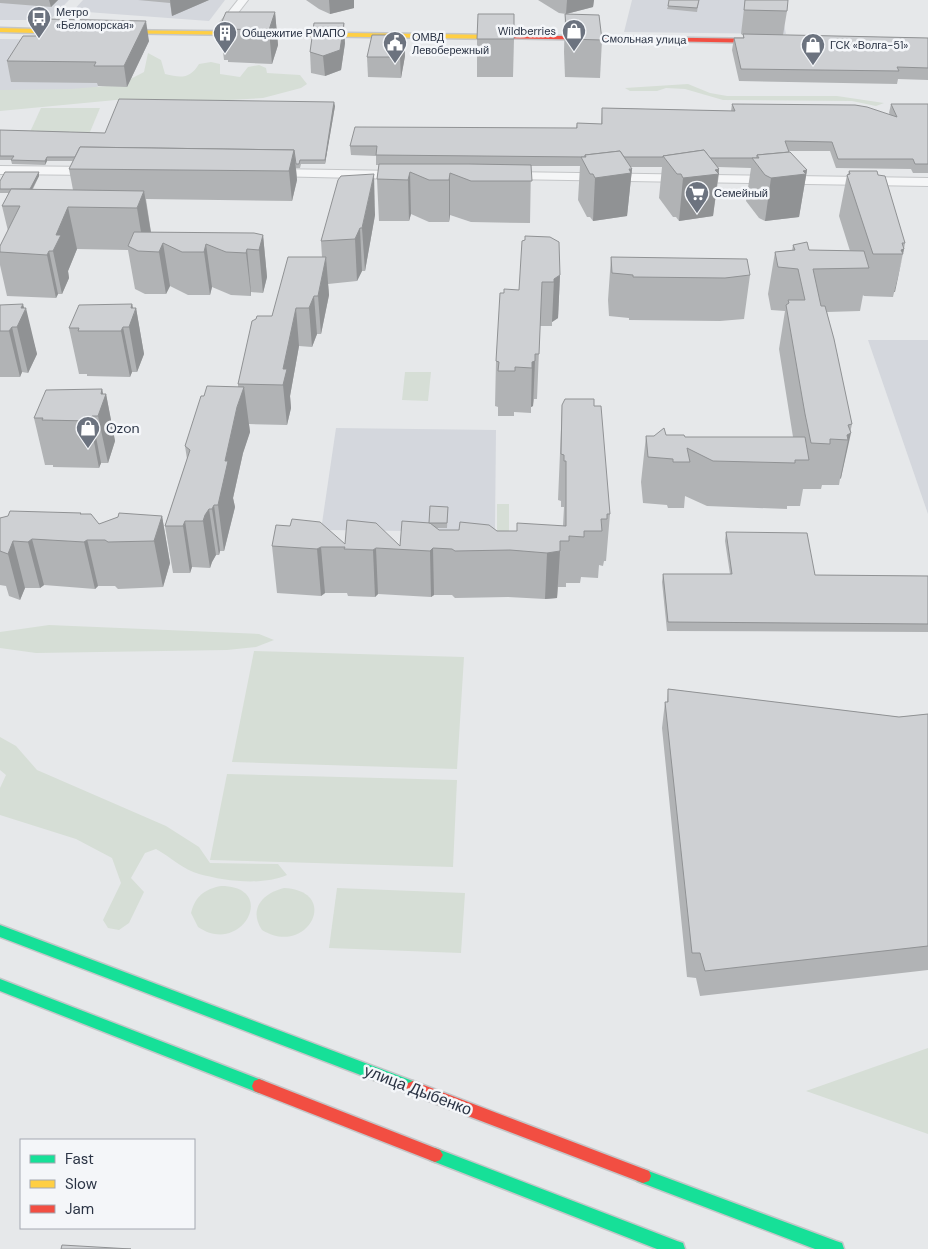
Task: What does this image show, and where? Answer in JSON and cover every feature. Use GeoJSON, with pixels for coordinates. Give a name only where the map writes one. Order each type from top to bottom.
{"type":"FeatureCollection","features":[{"type":"Feature","properties":{"kind":"street"},"geometry":{"type":"LineString","coordinates":[[217,33],[243,0]]}},
{"type":"Feature","properties":{"kind":"street"},"geometry":{"type":"LineString","coordinates":[[0,30],[80,32]]}},
{"type":"Feature","properties":{"kind":"street","name":"Смольная улица"},"geometry":{"type":"LineString","coordinates":[[100,32],[782,41]]}},
{"type":"Feature","properties":{"kind":"street"},"geometry":{"type":"LineString","coordinates":[[0,170],[102,171]]}},
{"type":"Feature","properties":{"kind":"street"},"geometry":{"type":"LineString","coordinates":[[259,173],[416,175]]}},
{"type":"Feature","properties":{"kind":"street"},"geometry":{"type":"LineString","coordinates":[[494,176],[928,182]]}},
{"type":"Feature","properties":{"kind":"street","name":"улица Дыбенко"},"geometry":{"type":"LineString","coordinates":[[0,931],[836,1249]]}},
{"type":"Feature","properties":{"kind":"street"},"geometry":{"type":"LineString","coordinates":[[0,985],[677,1249]]}},
{"type":"Feature","properties":{"kind":"shaded area"},"geometry":{"type":"Polygon","coordinates":[[[0,0],[69,0],[50,20],[0,20],[0,0]]]}},
{"type":"Feature","properties":{"kind":"shaded area"},"geometry":{"type":"Polygon","coordinates":[[[83,0],[225,0],[209,21],[73,11],[83,0]]]}},
{"type":"Feature","properties":{"kind":"shaded area"},"geometry":{"type":"Polygon","coordinates":[[[632,0],[773,0],[784,24],[786,34],[624,32],[632,0]]]}},
{"type":"Feature","properties":{"kind":"shaded area"},"geometry":{"type":"Polygon","coordinates":[[[0,39],[149,41],[127,87],[98,86],[94,94],[0,92],[0,39]]]}},
{"type":"Feature","properties":{"kind":"shaded area"},"geometry":{"type":"Polygon","coordinates":[[[148,53],[161,60],[165,74],[180,77],[189,75],[199,64],[211,62],[220,64],[220,74],[240,77],[248,67],[259,65],[266,68],[267,73],[300,75],[307,84],[301,88],[263,98],[176,103],[126,99],[0,111],[0,90],[71,89],[119,85],[144,72],[148,53]]]}},
{"type":"Feature","properties":{"kind":"shaded area"},"geometry":{"type":"Polygon","coordinates":[[[688,84],[710,93],[727,96],[837,96],[884,103],[876,106],[852,101],[723,100],[685,89],[666,88],[657,91],[630,91],[625,88],[688,84]]]}},
{"type":"Feature","properties":{"kind":"shaded area"},"geometry":{"type":"Polygon","coordinates":[[[41,108],[100,108],[90,132],[30,132],[41,108]]]}},
{"type":"Feature","properties":{"kind":"shaded area"},"geometry":{"type":"Polygon","coordinates":[[[868,340],[928,340],[928,514],[868,340]]]}},
{"type":"Feature","properties":{"kind":"shaded area"},"geometry":{"type":"Polygon","coordinates":[[[405,372],[431,372],[428,401],[402,400],[405,372]]]}},
{"type":"Feature","properties":{"kind":"shaded area"},"geometry":{"type":"Polygon","coordinates":[[[336,428],[496,430],[495,532],[321,530],[336,428]]]}},
{"type":"Feature","properties":{"kind":"shaded area"},"geometry":{"type":"Polygon","coordinates":[[[497,504],[509,504],[509,533],[497,533],[497,504]]]}},
{"type":"Feature","properties":{"kind":"shaded area"},"geometry":{"type":"Polygon","coordinates":[[[49,625],[259,634],[274,640],[256,647],[227,650],[36,653],[0,648],[0,632],[49,625]]]}},
{"type":"Feature","properties":{"kind":"shaded area"},"geometry":{"type":"Polygon","coordinates":[[[254,651],[464,657],[457,769],[232,762],[254,651]]]}},
{"type":"Feature","properties":{"kind":"shaded area"},"geometry":{"type":"Polygon","coordinates":[[[0,737],[16,746],[37,770],[166,826],[199,847],[210,863],[278,864],[287,875],[255,881],[209,877],[188,869],[156,849],[145,853],[131,878],[144,892],[129,923],[119,930],[108,928],[103,920],[121,883],[112,858],[76,839],[0,815],[0,788],[6,775],[0,770],[0,737]]]}},
{"type":"Feature","properties":{"kind":"shaded area"},"geometry":{"type":"Polygon","coordinates":[[[227,774],[457,780],[453,867],[210,860],[227,774]]]}},
{"type":"Feature","properties":{"kind":"shaded area"},"geometry":{"type":"Polygon","coordinates":[[[221,886],[238,889],[248,897],[251,907],[248,918],[240,927],[228,933],[214,934],[198,927],[191,913],[195,902],[202,894],[210,889],[221,886]]]}},
{"type":"Feature","properties":{"kind":"shaded area"},"geometry":{"type":"Polygon","coordinates":[[[284,888],[302,892],[311,900],[314,910],[312,921],[304,930],[293,936],[278,936],[262,930],[258,922],[257,909],[260,903],[276,890],[284,888]]]}},
{"type":"Feature","properties":{"kind":"shaded area"},"geometry":{"type":"Polygon","coordinates":[[[337,888],[465,893],[461,953],[329,948],[337,888]]]}},
{"type":"Feature","properties":{"kind":"shaded area"},"geometry":{"type":"Polygon","coordinates":[[[928,1048],[928,1134],[806,1091],[928,1048]]]}},
{"type":"Feature","properties":{"kind":"building"},"geometry":{"type":"Polygon","coordinates":[[[669,0],[699,0],[697,8],[668,6],[669,0]]]}},
{"type":"Feature","properties":{"kind":"building"},"geometry":{"type":"Polygon","coordinates":[[[745,0],[788,0],[787,11],[744,10],[745,0]]]}},
{"type":"Feature","properties":{"kind":"building"},"geometry":{"type":"Polygon","coordinates":[[[226,12],[275,12],[269,30],[224,29],[225,27],[220,26],[226,12]]]}},
{"type":"Feature","properties":{"kind":"building"},"geometry":{"type":"Polygon","coordinates":[[[478,14],[514,14],[514,39],[477,39],[478,14]]]}},
{"type":"Feature","properties":{"kind":"building"},"geometry":{"type":"Polygon","coordinates":[[[565,14],[599,15],[602,40],[567,39],[565,14]]]}},
{"type":"Feature","properties":{"kind":"building"},"geometry":{"type":"Polygon","coordinates":[[[46,19],[146,21],[124,66],[94,66],[96,62],[7,61],[23,36],[36,36],[46,19]]]}},
{"type":"Feature","properties":{"kind":"building"},"geometry":{"type":"Polygon","coordinates":[[[314,23],[344,23],[340,50],[323,56],[310,52],[314,23]]]}},
{"type":"Feature","properties":{"kind":"building"},"geometry":{"type":"Polygon","coordinates":[[[743,34],[928,38],[928,68],[897,67],[899,71],[741,69],[734,38],[744,38],[743,34]]]}},
{"type":"Feature","properties":{"kind":"building"},"geometry":{"type":"Polygon","coordinates":[[[372,35],[404,35],[400,57],[367,57],[372,35]]]}},
{"type":"Feature","properties":{"kind":"building"},"geometry":{"type":"Polygon","coordinates":[[[119,99],[334,102],[325,160],[300,160],[299,164],[296,164],[294,150],[80,147],[75,157],[47,157],[45,161],[11,160],[14,156],[0,156],[0,130],[105,133],[119,99]]]}},
{"type":"Feature","properties":{"kind":"building"},"geometry":{"type":"Polygon","coordinates":[[[732,104],[855,105],[897,117],[891,104],[928,104],[928,164],[915,164],[913,159],[838,159],[832,142],[785,141],[789,152],[757,155],[757,158],[710,158],[704,150],[663,157],[624,157],[620,151],[585,155],[585,157],[376,155],[377,146],[350,146],[355,127],[577,128],[577,123],[602,124],[602,108],[735,111],[732,104]]]}},
{"type":"Feature","properties":{"kind":"building"},"geometry":{"type":"Polygon","coordinates":[[[80,147],[294,150],[289,171],[69,169],[80,147]]]}},
{"type":"Feature","properties":{"kind":"building"},"geometry":{"type":"Polygon","coordinates":[[[704,150],[719,169],[715,170],[719,174],[683,178],[681,174],[677,174],[663,156],[704,150]]]}},
{"type":"Feature","properties":{"kind":"building"},"geometry":{"type":"Polygon","coordinates":[[[620,151],[632,169],[629,169],[631,173],[595,178],[593,174],[590,174],[581,157],[586,157],[585,155],[620,151]]]}},
{"type":"Feature","properties":{"kind":"building"},"geometry":{"type":"Polygon","coordinates":[[[790,152],[807,170],[803,171],[806,174],[771,178],[765,175],[752,158],[759,158],[757,155],[790,152]]]}},
{"type":"Feature","properties":{"kind":"building"},"geometry":{"type":"Polygon","coordinates":[[[379,164],[531,165],[532,181],[471,181],[450,173],[449,180],[429,180],[410,172],[408,180],[377,179],[379,164]]]}},
{"type":"Feature","properties":{"kind":"building"},"geometry":{"type":"Polygon","coordinates":[[[849,171],[877,171],[878,175],[885,176],[905,243],[902,243],[904,249],[901,250],[903,254],[873,254],[847,175],[850,174],[849,171]]]}},
{"type":"Feature","properties":{"kind":"building"},"geometry":{"type":"Polygon","coordinates":[[[5,172],[39,172],[30,189],[0,189],[0,181],[5,172]]]}},
{"type":"Feature","properties":{"kind":"building"},"geometry":{"type":"Polygon","coordinates":[[[374,174],[362,228],[360,228],[355,239],[321,241],[338,180],[341,176],[374,174]]]}},
{"type":"Feature","properties":{"kind":"building"},"geometry":{"type":"Polygon","coordinates":[[[11,189],[144,191],[137,208],[68,207],[56,235],[61,235],[53,251],[49,251],[47,255],[0,252],[0,246],[20,206],[2,206],[11,189]]]}},
{"type":"Feature","properties":{"kind":"building"},"geometry":{"type":"Polygon","coordinates":[[[134,232],[254,233],[263,235],[259,250],[247,249],[246,253],[226,252],[206,244],[204,252],[182,252],[163,243],[159,252],[138,251],[128,246],[134,232]]]}},
{"type":"Feature","properties":{"kind":"building"},"geometry":{"type":"Polygon","coordinates":[[[525,236],[550,237],[559,242],[560,275],[554,279],[554,282],[542,282],[539,354],[535,354],[532,368],[515,367],[515,371],[498,371],[499,362],[496,361],[500,293],[504,293],[504,289],[519,290],[522,241],[525,240],[525,236]]]}},
{"type":"Feature","properties":{"kind":"building"},"geometry":{"type":"Polygon","coordinates":[[[807,242],[809,250],[864,251],[869,268],[813,269],[821,306],[825,306],[834,339],[852,424],[848,425],[851,433],[847,435],[848,440],[830,439],[830,444],[811,443],[786,305],[789,303],[788,300],[805,300],[798,269],[778,267],[775,252],[795,250],[793,245],[807,242]]]}},
{"type":"Feature","properties":{"kind":"building"},"geometry":{"type":"Polygon","coordinates":[[[288,257],[326,257],[318,296],[314,296],[309,308],[296,308],[283,369],[287,369],[283,385],[238,384],[252,321],[257,316],[272,316],[288,257]]]}},
{"type":"Feature","properties":{"kind":"building"},"geometry":{"type":"Polygon","coordinates":[[[611,257],[747,259],[750,275],[725,278],[633,277],[633,275],[612,273],[611,257]]]}},
{"type":"Feature","properties":{"kind":"building"},"geometry":{"type":"Polygon","coordinates":[[[23,304],[21,308],[26,308],[17,327],[12,327],[9,331],[0,331],[0,305],[23,304]]]}},
{"type":"Feature","properties":{"kind":"building"},"geometry":{"type":"Polygon","coordinates":[[[132,304],[131,308],[136,308],[129,327],[123,327],[121,331],[78,331],[79,328],[69,328],[79,305],[132,304]]]}},
{"type":"Feature","properties":{"kind":"building"},"geometry":{"type":"Polygon","coordinates":[[[207,386],[244,387],[237,407],[225,461],[228,461],[218,505],[214,505],[212,509],[209,509],[203,521],[185,521],[183,526],[165,526],[190,450],[185,446],[201,396],[204,396],[207,386]]]}},
{"type":"Feature","properties":{"kind":"building"},"geometry":{"type":"Polygon","coordinates":[[[102,389],[101,394],[106,394],[98,416],[92,416],[90,421],[42,420],[43,418],[34,418],[46,390],[102,389]]]}},
{"type":"Feature","properties":{"kind":"building"},"geometry":{"type":"Polygon","coordinates":[[[565,399],[594,399],[594,406],[601,406],[610,514],[607,514],[607,519],[601,519],[602,531],[584,531],[584,537],[569,536],[569,541],[560,541],[560,551],[547,553],[510,550],[455,551],[452,549],[433,548],[430,551],[376,548],[373,550],[344,549],[345,547],[321,547],[317,549],[272,546],[276,525],[290,526],[292,519],[320,522],[345,544],[347,520],[376,523],[400,546],[402,521],[430,523],[439,530],[459,530],[460,522],[489,525],[497,531],[517,531],[517,523],[566,526],[566,461],[564,461],[564,455],[561,454],[562,405],[565,399]]]}},
{"type":"Feature","properties":{"kind":"building"},"geometry":{"type":"Polygon","coordinates":[[[664,428],[666,435],[684,435],[685,437],[805,437],[809,460],[795,460],[795,463],[713,461],[687,448],[690,462],[673,462],[673,459],[648,457],[646,436],[654,436],[664,428]]]}},
{"type":"Feature","properties":{"kind":"building"},"geometry":{"type":"Polygon","coordinates":[[[430,506],[448,507],[447,523],[429,523],[430,506]]]}},
{"type":"Feature","properties":{"kind":"building"},"geometry":{"type":"Polygon","coordinates":[[[10,511],[91,514],[99,524],[118,517],[119,513],[162,516],[154,541],[108,542],[105,540],[87,540],[84,542],[32,539],[28,542],[13,541],[8,554],[0,551],[0,518],[8,516],[10,511]]]}},
{"type":"Feature","properties":{"kind":"building"},"geometry":{"type":"Polygon","coordinates":[[[726,532],[807,533],[815,575],[928,576],[928,624],[668,622],[663,574],[732,574],[726,532]]]}},
{"type":"Feature","properties":{"kind":"building"},"geometry":{"type":"Polygon","coordinates":[[[668,689],[899,717],[928,714],[928,946],[705,971],[700,953],[692,953],[665,702],[668,702],[668,689]]]}},
{"type":"Feature","properties":{"kind":"building"},"geometry":{"type":"Polygon","coordinates":[[[62,1245],[131,1249],[61,1249],[62,1245]]]}},
{"type":"Feature","properties":{"kind":"traffic: fast"},"geometry":{"type":"LineString","coordinates":[[0,931],[413,1088]]}},
{"type":"Feature","properties":{"kind":"traffic: fast"},"geometry":{"type":"LineString","coordinates":[[0,985],[259,1086]]}},
{"type":"Feature","properties":{"kind":"traffic: fast"},"geometry":{"type":"LineString","coordinates":[[435,1155],[677,1249]]}},
{"type":"Feature","properties":{"kind":"traffic: fast"},"geometry":{"type":"LineString","coordinates":[[643,1176],[836,1249]]}},
{"type":"Feature","properties":{"kind":"traffic: slow"},"geometry":{"type":"LineString","coordinates":[[0,30],[72,32]]}},
{"type":"Feature","properties":{"kind":"traffic: slow"},"geometry":{"type":"LineString","coordinates":[[112,32],[499,37]]}},
{"type":"Feature","properties":{"kind":"traffic: jam"},"geometry":{"type":"LineString","coordinates":[[499,37],[767,41]]}},
{"type":"Feature","properties":{"kind":"traffic: jam"},"geometry":{"type":"LineString","coordinates":[[259,1086],[435,1155]]}},
{"type":"Feature","properties":{"kind":"traffic: jam"},"geometry":{"type":"LineString","coordinates":[[413,1088],[643,1176]]}},
{"type":"Feature","properties":{"kind":"place","name":"Метро «Беломорская»"},"geometry":{"type":"Point","coordinates":[39,39]}},
{"type":"Feature","properties":{"kind":"place","name":"Wildberries"},"geometry":{"type":"Point","coordinates":[574,52]}},
{"type":"Feature","properties":{"kind":"place","name":"Общежитие РМАПО"},"geometry":{"type":"Point","coordinates":[225,54]}},
{"type":"Feature","properties":{"kind":"place","name":"ОМВД Левобережный"},"geometry":{"type":"Point","coordinates":[395,64]}},
{"type":"Feature","properties":{"kind":"place","name":"ГСК «Волга-51»"},"geometry":{"type":"Point","coordinates":[813,66]}},
{"type":"Feature","properties":{"kind":"place","name":"Семейный"},"geometry":{"type":"Point","coordinates":[697,214]}},
{"type":"Feature","properties":{"kind":"place","name":"Ozon"},"geometry":{"type":"Point","coordinates":[88,449]}}]}
